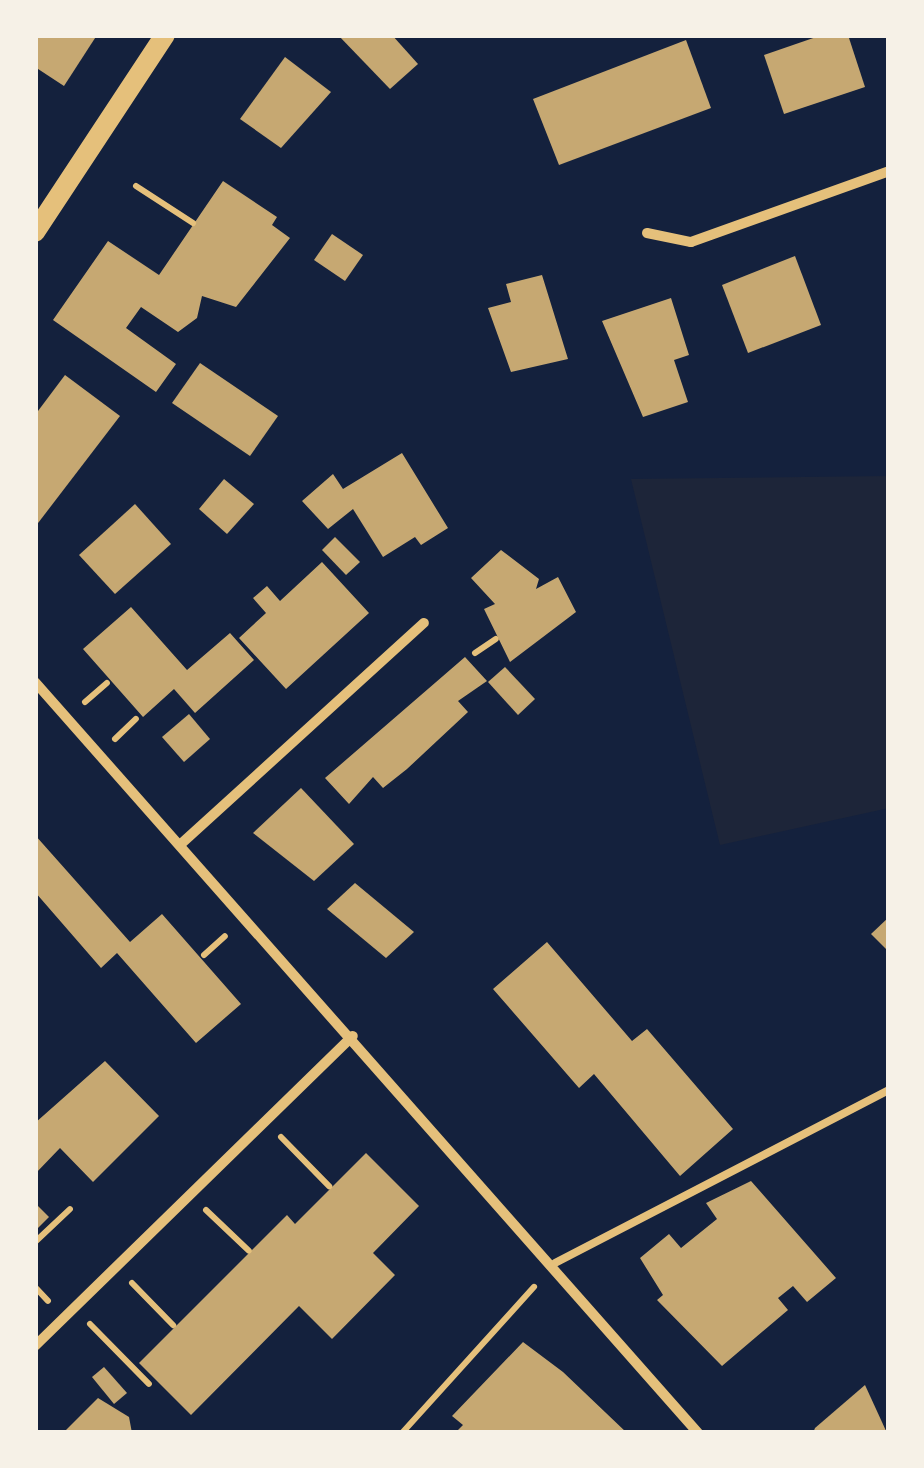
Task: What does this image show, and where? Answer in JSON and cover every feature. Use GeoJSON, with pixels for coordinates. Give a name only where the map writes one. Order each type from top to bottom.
{"type":"FeatureCollection","features":[{"type":"Feature","properties":{"kind":"main road"},"geometry":{"type":"LineString","coordinates":[[35,232],[164,35]]}},
{"type":"Feature","properties":{"kind":"street"},"geometry":{"type":"LineString","coordinates":[[646,233],[692,242],[889,171]]}},
{"type":"Feature","properties":{"kind":"street"},"geometry":{"type":"LineString","coordinates":[[182,843],[424,623]]}},
{"type":"Feature","properties":{"kind":"street"},"geometry":{"type":"LineString","coordinates":[[35,682],[554,1263],[698,1433]]}},
{"type":"Feature","properties":{"kind":"street"},"geometry":{"type":"LineString","coordinates":[[35,1346],[353,1036]]}},
{"type":"Feature","properties":{"kind":"lane"},"geometry":{"type":"LineString","coordinates":[[554,1263],[889,1090]]}},
{"type":"Feature","properties":{"kind":"path"},"geometry":{"type":"LineString","coordinates":[[136,186],[192,223]]}},
{"type":"Feature","properties":{"kind":"path"},"geometry":{"type":"LineString","coordinates":[[475,653],[496,639]]}},
{"type":"Feature","properties":{"kind":"path"},"geometry":{"type":"LineString","coordinates":[[94,694],[106,683]]}},
{"type":"Feature","properties":{"kind":"path"},"geometry":{"type":"LineString","coordinates":[[124,730],[136,719]]}},
{"type":"Feature","properties":{"kind":"path"},"geometry":{"type":"LineString","coordinates":[[266,1121],[329,1186]]}},
{"type":"Feature","properties":{"kind":"path"},"geometry":{"type":"LineString","coordinates":[[190,1194],[248,1251]]}},
{"type":"Feature","properties":{"kind":"path"},"geometry":{"type":"LineString","coordinates":[[35,1242],[70,1209]]}},
{"type":"Feature","properties":{"kind":"path"},"geometry":{"type":"LineString","coordinates":[[402,1433],[554,1263]]}},
{"type":"Feature","properties":{"kind":"path"},"geometry":{"type":"LineString","coordinates":[[116,1267],[173,1326]]}},
{"type":"Feature","properties":{"kind":"path"},"geometry":{"type":"LineString","coordinates":[[74,1308],[149,1384]]}},
{"type":"Feature","properties":{"kind":"shaded area"},"geometry":{"type":"Polygon","coordinates":[[[889,476],[889,808],[720,845],[631,479],[889,476]]]}},
{"type":"Feature","properties":{"kind":"building"},"geometry":{"type":"Polygon","coordinates":[[[35,35],[97,35],[64,86],[35,67],[35,35]]]}},
{"type":"Feature","properties":{"kind":"building"},"geometry":{"type":"Polygon","coordinates":[[[338,35],[392,35],[418,64],[390,89],[338,35]]]}},
{"type":"Feature","properties":{"kind":"building"},"geometry":{"type":"Polygon","coordinates":[[[822,35],[848,35],[865,87],[784,114],[764,55],[822,35]]]}},
{"type":"Feature","properties":{"kind":"building"},"geometry":{"type":"Polygon","coordinates":[[[686,40],[711,108],[559,165],[533,99],[686,40]]]}},
{"type":"Feature","properties":{"kind":"building"},"geometry":{"type":"Polygon","coordinates":[[[285,57],[331,92],[281,148],[240,119],[285,57]]]}},
{"type":"Feature","properties":{"kind":"building"},"geometry":{"type":"Polygon","coordinates":[[[223,181],[277,217],[272,225],[290,238],[236,307],[202,296],[197,318],[178,332],[141,307],[126,328],[176,364],[156,392],[53,320],[108,241],[159,275],[223,181]]]}},
{"type":"Feature","properties":{"kind":"building"},"geometry":{"type":"Polygon","coordinates":[[[332,234],[363,255],[345,281],[314,260],[332,234]]]}},
{"type":"Feature","properties":{"kind":"building"},"geometry":{"type":"Polygon","coordinates":[[[795,256],[821,325],[748,353],[722,285],[795,256]]]}},
{"type":"Feature","properties":{"kind":"building"},"geometry":{"type":"Polygon","coordinates":[[[542,275],[568,359],[511,372],[488,308],[511,302],[506,284],[542,275]]]}},
{"type":"Feature","properties":{"kind":"building"},"geometry":{"type":"Polygon","coordinates":[[[671,298],[689,355],[674,360],[688,402],[643,417],[602,321],[671,298]]]}},
{"type":"Feature","properties":{"kind":"building"},"geometry":{"type":"Polygon","coordinates":[[[200,363],[278,416],[250,456],[172,403],[200,363]]]}},
{"type":"Feature","properties":{"kind":"building"},"geometry":{"type":"Polygon","coordinates":[[[65,375],[120,416],[35,527],[35,415],[65,375]]]}},
{"type":"Feature","properties":{"kind":"building"},"geometry":{"type":"Polygon","coordinates":[[[402,453],[448,528],[421,545],[415,537],[383,557],[353,509],[328,529],[302,501],[333,474],[343,489],[402,453]]]}},
{"type":"Feature","properties":{"kind":"building"},"geometry":{"type":"Polygon","coordinates":[[[224,479],[254,504],[227,534],[199,509],[224,479]]]}},
{"type":"Feature","properties":{"kind":"building"},"geometry":{"type":"Polygon","coordinates":[[[135,504],[171,544],[115,594],[79,555],[135,504]]]}},
{"type":"Feature","properties":{"kind":"building"},"geometry":{"type":"Polygon","coordinates":[[[335,537],[360,562],[346,575],[322,550],[335,537]]]}},
{"type":"Feature","properties":{"kind":"building"},"geometry":{"type":"Polygon","coordinates":[[[501,550],[539,579],[536,589],[558,577],[576,612],[510,662],[484,609],[495,604],[471,578],[501,550]]]}},
{"type":"Feature","properties":{"kind":"building"},"geometry":{"type":"Polygon","coordinates":[[[322,562],[369,613],[286,689],[239,638],[266,613],[253,598],[267,586],[280,601],[322,562]]]}},
{"type":"Feature","properties":{"kind":"building"},"geometry":{"type":"Polygon","coordinates":[[[131,607],[187,670],[230,633],[254,660],[195,713],[174,689],[143,717],[83,649],[131,607]]]}},
{"type":"Feature","properties":{"kind":"building"},"geometry":{"type":"Polygon","coordinates":[[[465,657],[487,681],[458,701],[468,712],[383,788],[373,777],[349,804],[325,778],[465,657]]]}},
{"type":"Feature","properties":{"kind":"building"},"geometry":{"type":"Polygon","coordinates":[[[505,667],[535,699],[518,715],[488,682],[505,667]]]}},
{"type":"Feature","properties":{"kind":"building"},"geometry":{"type":"Polygon","coordinates":[[[189,714],[210,739],[184,762],[162,737],[189,714]]]}},
{"type":"Feature","properties":{"kind":"building"},"geometry":{"type":"Polygon","coordinates":[[[301,788],[354,844],[314,881],[253,833],[301,788]]]}},
{"type":"Feature","properties":{"kind":"building"},"geometry":{"type":"Polygon","coordinates":[[[35,835],[130,942],[162,914],[241,1004],[196,1043],[117,953],[101,968],[35,892],[35,835]]]}},
{"type":"Feature","properties":{"kind":"building"},"geometry":{"type":"Polygon","coordinates":[[[355,883],[414,932],[386,958],[327,909],[355,883]]]}},
{"type":"Feature","properties":{"kind":"building"},"geometry":{"type":"Polygon","coordinates":[[[889,917],[889,952],[871,934],[889,917]]]}},
{"type":"Feature","properties":{"kind":"building"},"geometry":{"type":"Polygon","coordinates":[[[547,942],[632,1041],[647,1029],[733,1129],[680,1176],[594,1074],[579,1088],[493,989],[547,942]]]}},
{"type":"Feature","properties":{"kind":"building"},"geometry":{"type":"Polygon","coordinates":[[[105,1061],[159,1116],[93,1182],[60,1148],[35,1174],[35,1123],[105,1061]]]}},
{"type":"Feature","properties":{"kind":"building"},"geometry":{"type":"Polygon","coordinates":[[[366,1153],[419,1206],[373,1253],[395,1275],[332,1339],[299,1306],[191,1415],[139,1363],[287,1215],[295,1224],[366,1153]]]}},
{"type":"Feature","properties":{"kind":"building"},"geometry":{"type":"Polygon","coordinates":[[[751,1181],[836,1278],[807,1302],[793,1286],[778,1298],[788,1310],[722,1366],[657,1300],[663,1295],[640,1258],[669,1234],[681,1248],[717,1219],[706,1203],[751,1181]]]}},
{"type":"Feature","properties":{"kind":"building"},"geometry":{"type":"Polygon","coordinates":[[[35,1203],[49,1217],[35,1231],[35,1203]]]}},
{"type":"Feature","properties":{"kind":"building"},"geometry":{"type":"Polygon","coordinates":[[[523,1342],[563,1372],[627,1433],[455,1433],[463,1425],[452,1416],[523,1342]]]}},
{"type":"Feature","properties":{"kind":"building"},"geometry":{"type":"Polygon","coordinates":[[[104,1367],[127,1393],[114,1404],[92,1377],[104,1367]]]}},
{"type":"Feature","properties":{"kind":"building"},"geometry":{"type":"Polygon","coordinates":[[[865,1385],[887,1433],[813,1433],[815,1428],[865,1385]]]}},
{"type":"Feature","properties":{"kind":"building"},"geometry":{"type":"Polygon","coordinates":[[[98,1398],[129,1417],[132,1433],[63,1433],[98,1398]]]}}]}
